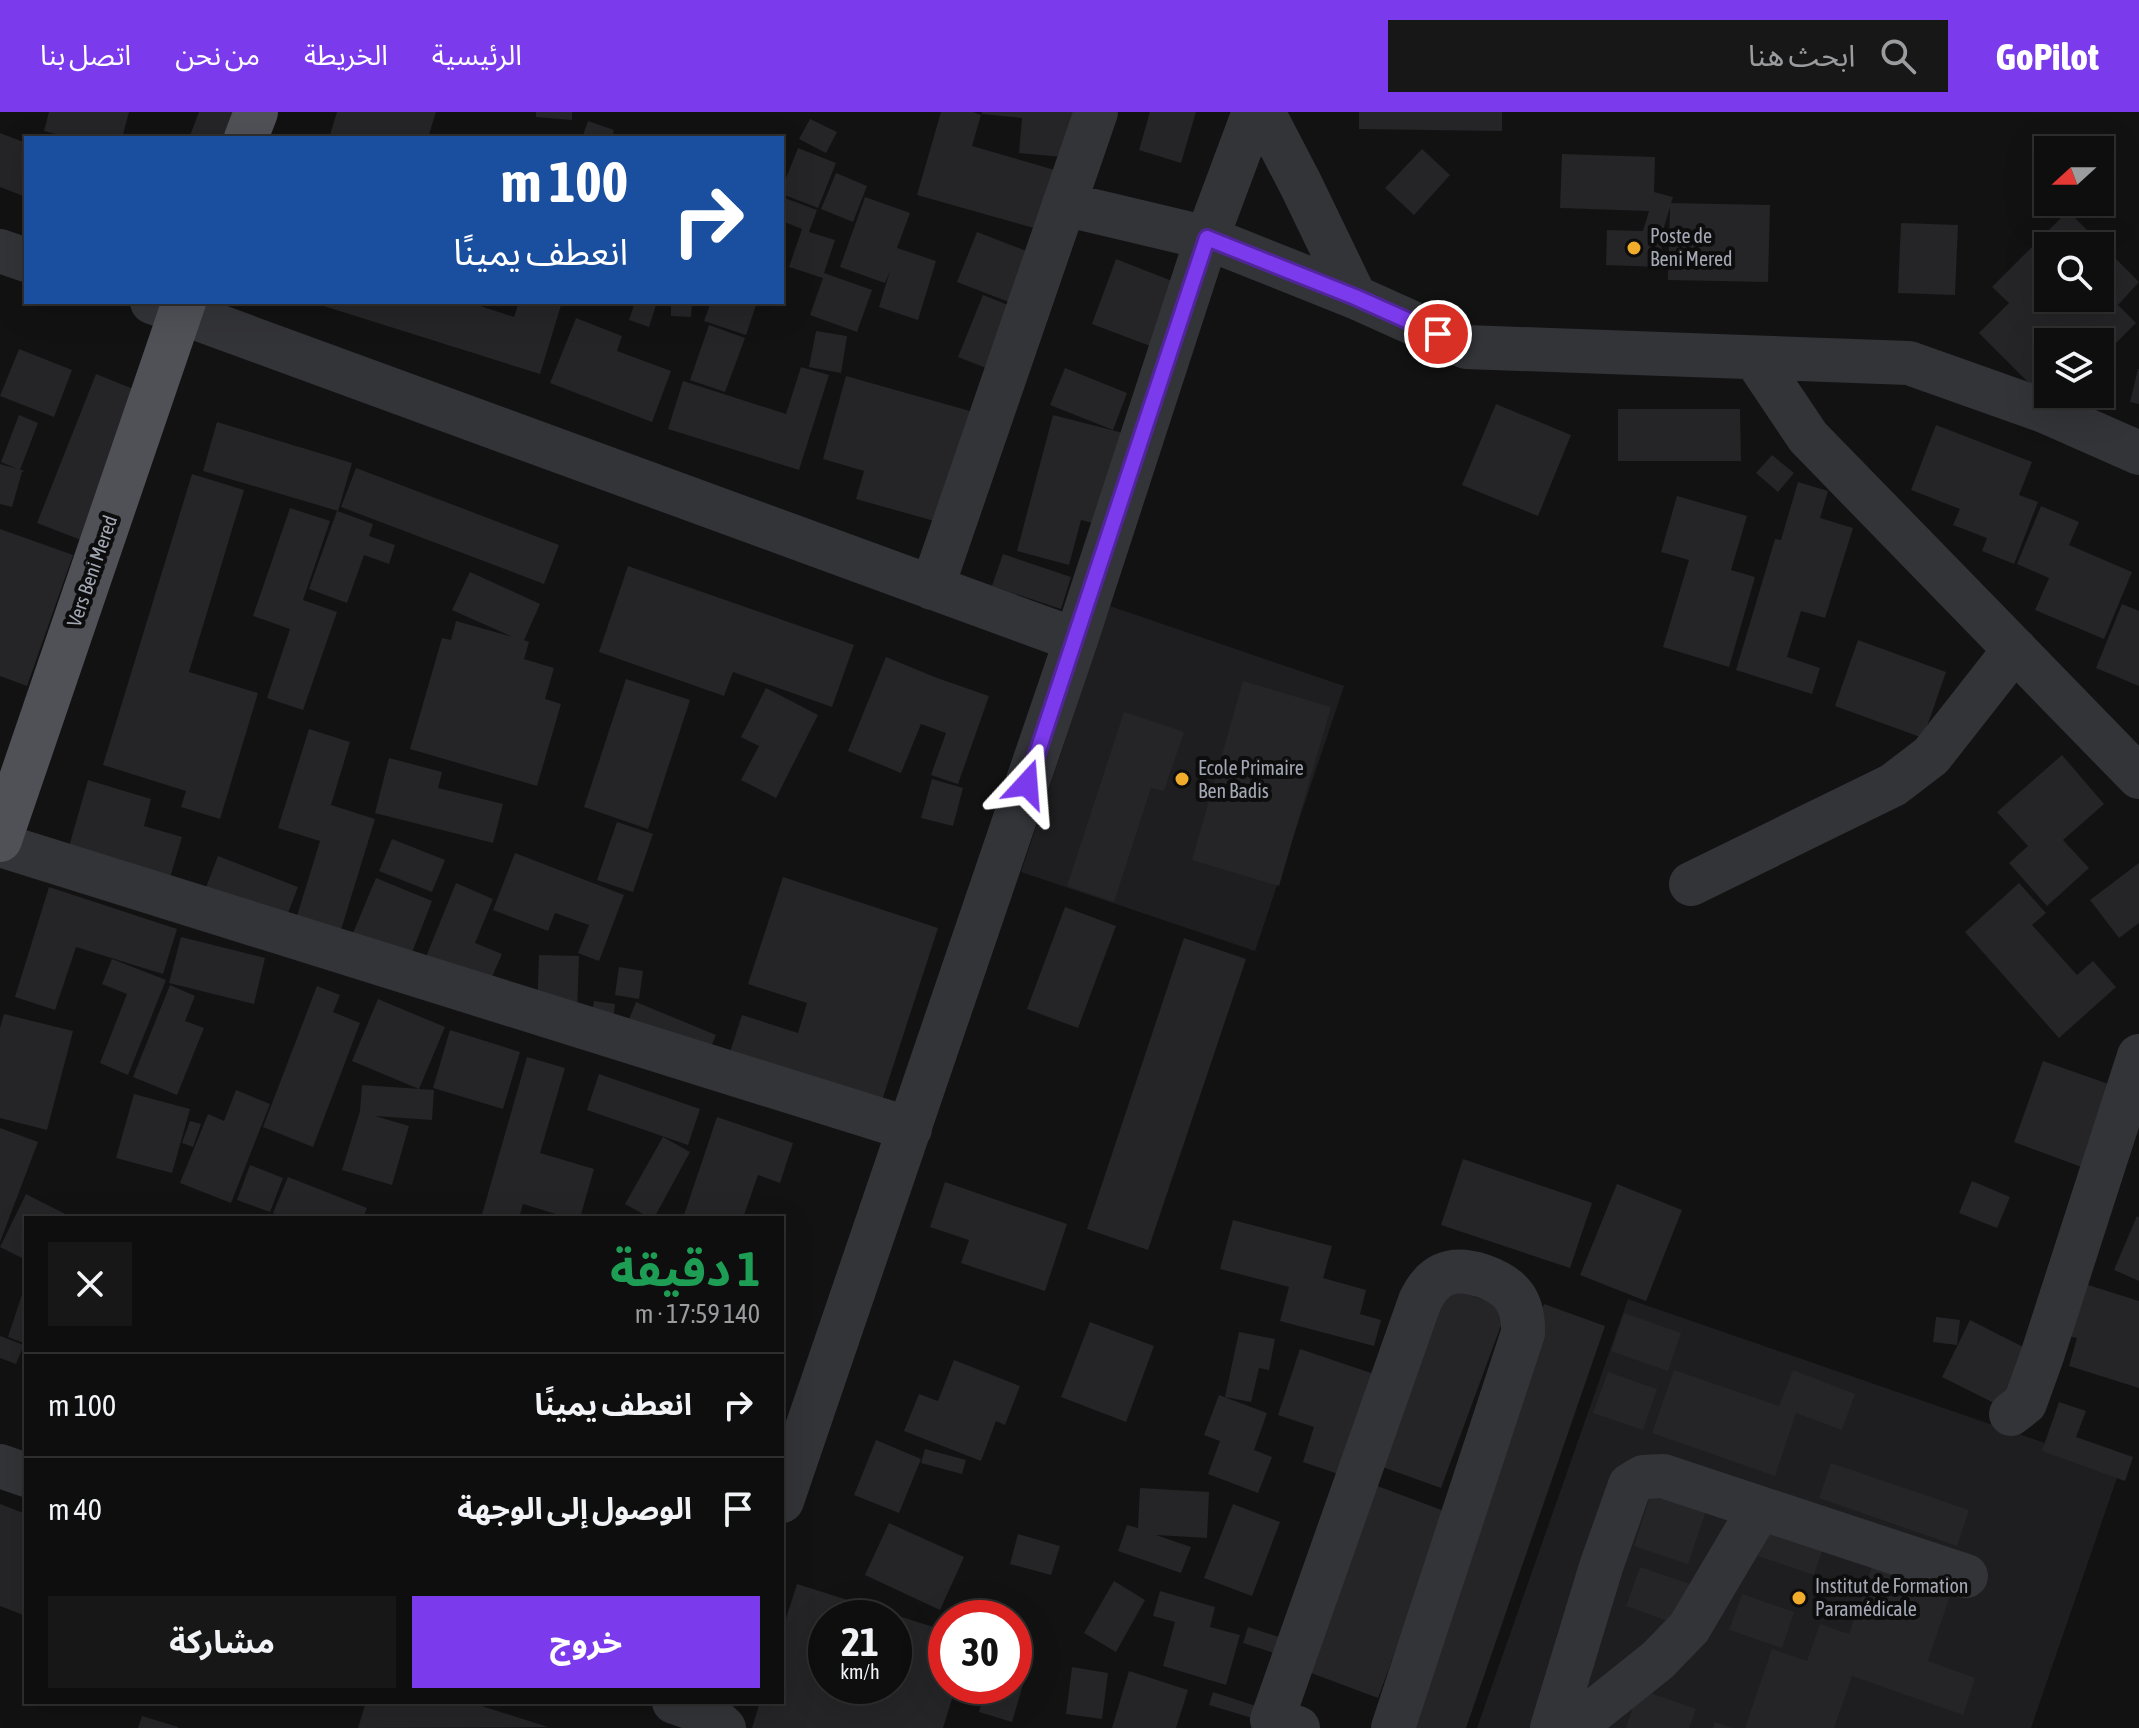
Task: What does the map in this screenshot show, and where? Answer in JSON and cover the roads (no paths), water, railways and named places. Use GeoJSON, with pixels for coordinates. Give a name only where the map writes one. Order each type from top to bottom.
{"type":"FeatureCollection","features":[{"type":"Feature","properties":{"kind":"main road"},"geometry":{"type":"LineString","coordinates":[[247,136],[256,112]]}},
{"type":"Feature","properties":{"kind":"main road","name":"Vers Beni Mered"},"geometry":{"type":"LineString","coordinates":[[0,842],[172,305]]}},
{"type":"Feature","properties":{"kind":"street"},"geometry":{"type":"LineString","coordinates":[[932,588],[1096,112]]}},
{"type":"Feature","properties":{"kind":"street"},"geometry":{"type":"LineString","coordinates":[[784,1495],[1076,640],[1207,238],[1254,112]]}},
{"type":"Feature","properties":{"kind":"street"},"geometry":{"type":"LineString","coordinates":[[1263,112],[1355,297]]}},
{"type":"Feature","properties":{"kind":"street"},"geometry":{"type":"LineString","coordinates":[[1064,204],[1207,238],[1355,297],[1466,347],[1909,363],[2044,411],[2139,453]]}},
{"type":"Feature","properties":{"kind":"street"},"geometry":{"type":"LineString","coordinates":[[0,251],[24,259]]}},
{"type":"Feature","properties":{"kind":"street"},"geometry":{"type":"LineString","coordinates":[[172,305],[1076,640]]}},
{"type":"Feature","properties":{"kind":"street"},"geometry":{"type":"LineString","coordinates":[[1755,358],[1808,437],[2139,777]]}},
{"type":"Feature","properties":{"kind":"street"},"geometry":{"type":"LineString","coordinates":[[1691,884],[1893,785],[1931,756],[2015,649]]}},
{"type":"Feature","properties":{"kind":"street"},"geometry":{"type":"LineString","coordinates":[[0,842],[910,1129]]}},
{"type":"Feature","properties":{"kind":"street"},"geometry":{"type":"LineString","coordinates":[[2011,1414],[2025,1403],[2038,1368],[2139,1056]]}},
{"type":"Feature","properties":{"kind":"street"},"geometry":{"type":"LineString","coordinates":[[1280,1725],[1420,1301],[1439,1276],[1471,1272],[1502,1283],[1512,1293],[1524,1319],[1523,1333],[1393,1728]]}},
{"type":"Feature","properties":{"kind":"street"},"geometry":{"type":"LineString","coordinates":[[0,1466],[24,1474]]}},
{"type":"Feature","properties":{"kind":"street"},"geometry":{"type":"LineString","coordinates":[[1552,1728],[1601,1567],[1630,1485],[1643,1477],[1663,1476],[1966,1576]]}},
{"type":"Feature","properties":{"kind":"street"},"geometry":{"type":"LineString","coordinates":[[1573,1728],[1658,1660],[1689,1628],[1760,1508]]}},
{"type":"Feature","properties":{"kind":"place","name":"Poste de Beni Mered"},"geometry":{"type":"Point","coordinates":[1634,248]}},
{"type":"Feature","properties":{"kind":"place","name":"Ecole Primaire Ben Badis"},"geometry":{"type":"Point","coordinates":[1182,779]}},
{"type":"Feature","properties":{"kind":"place","name":"Institut de Formation Paramédicale"},"geometry":{"type":"Point","coordinates":[1799,1598]}}]}
